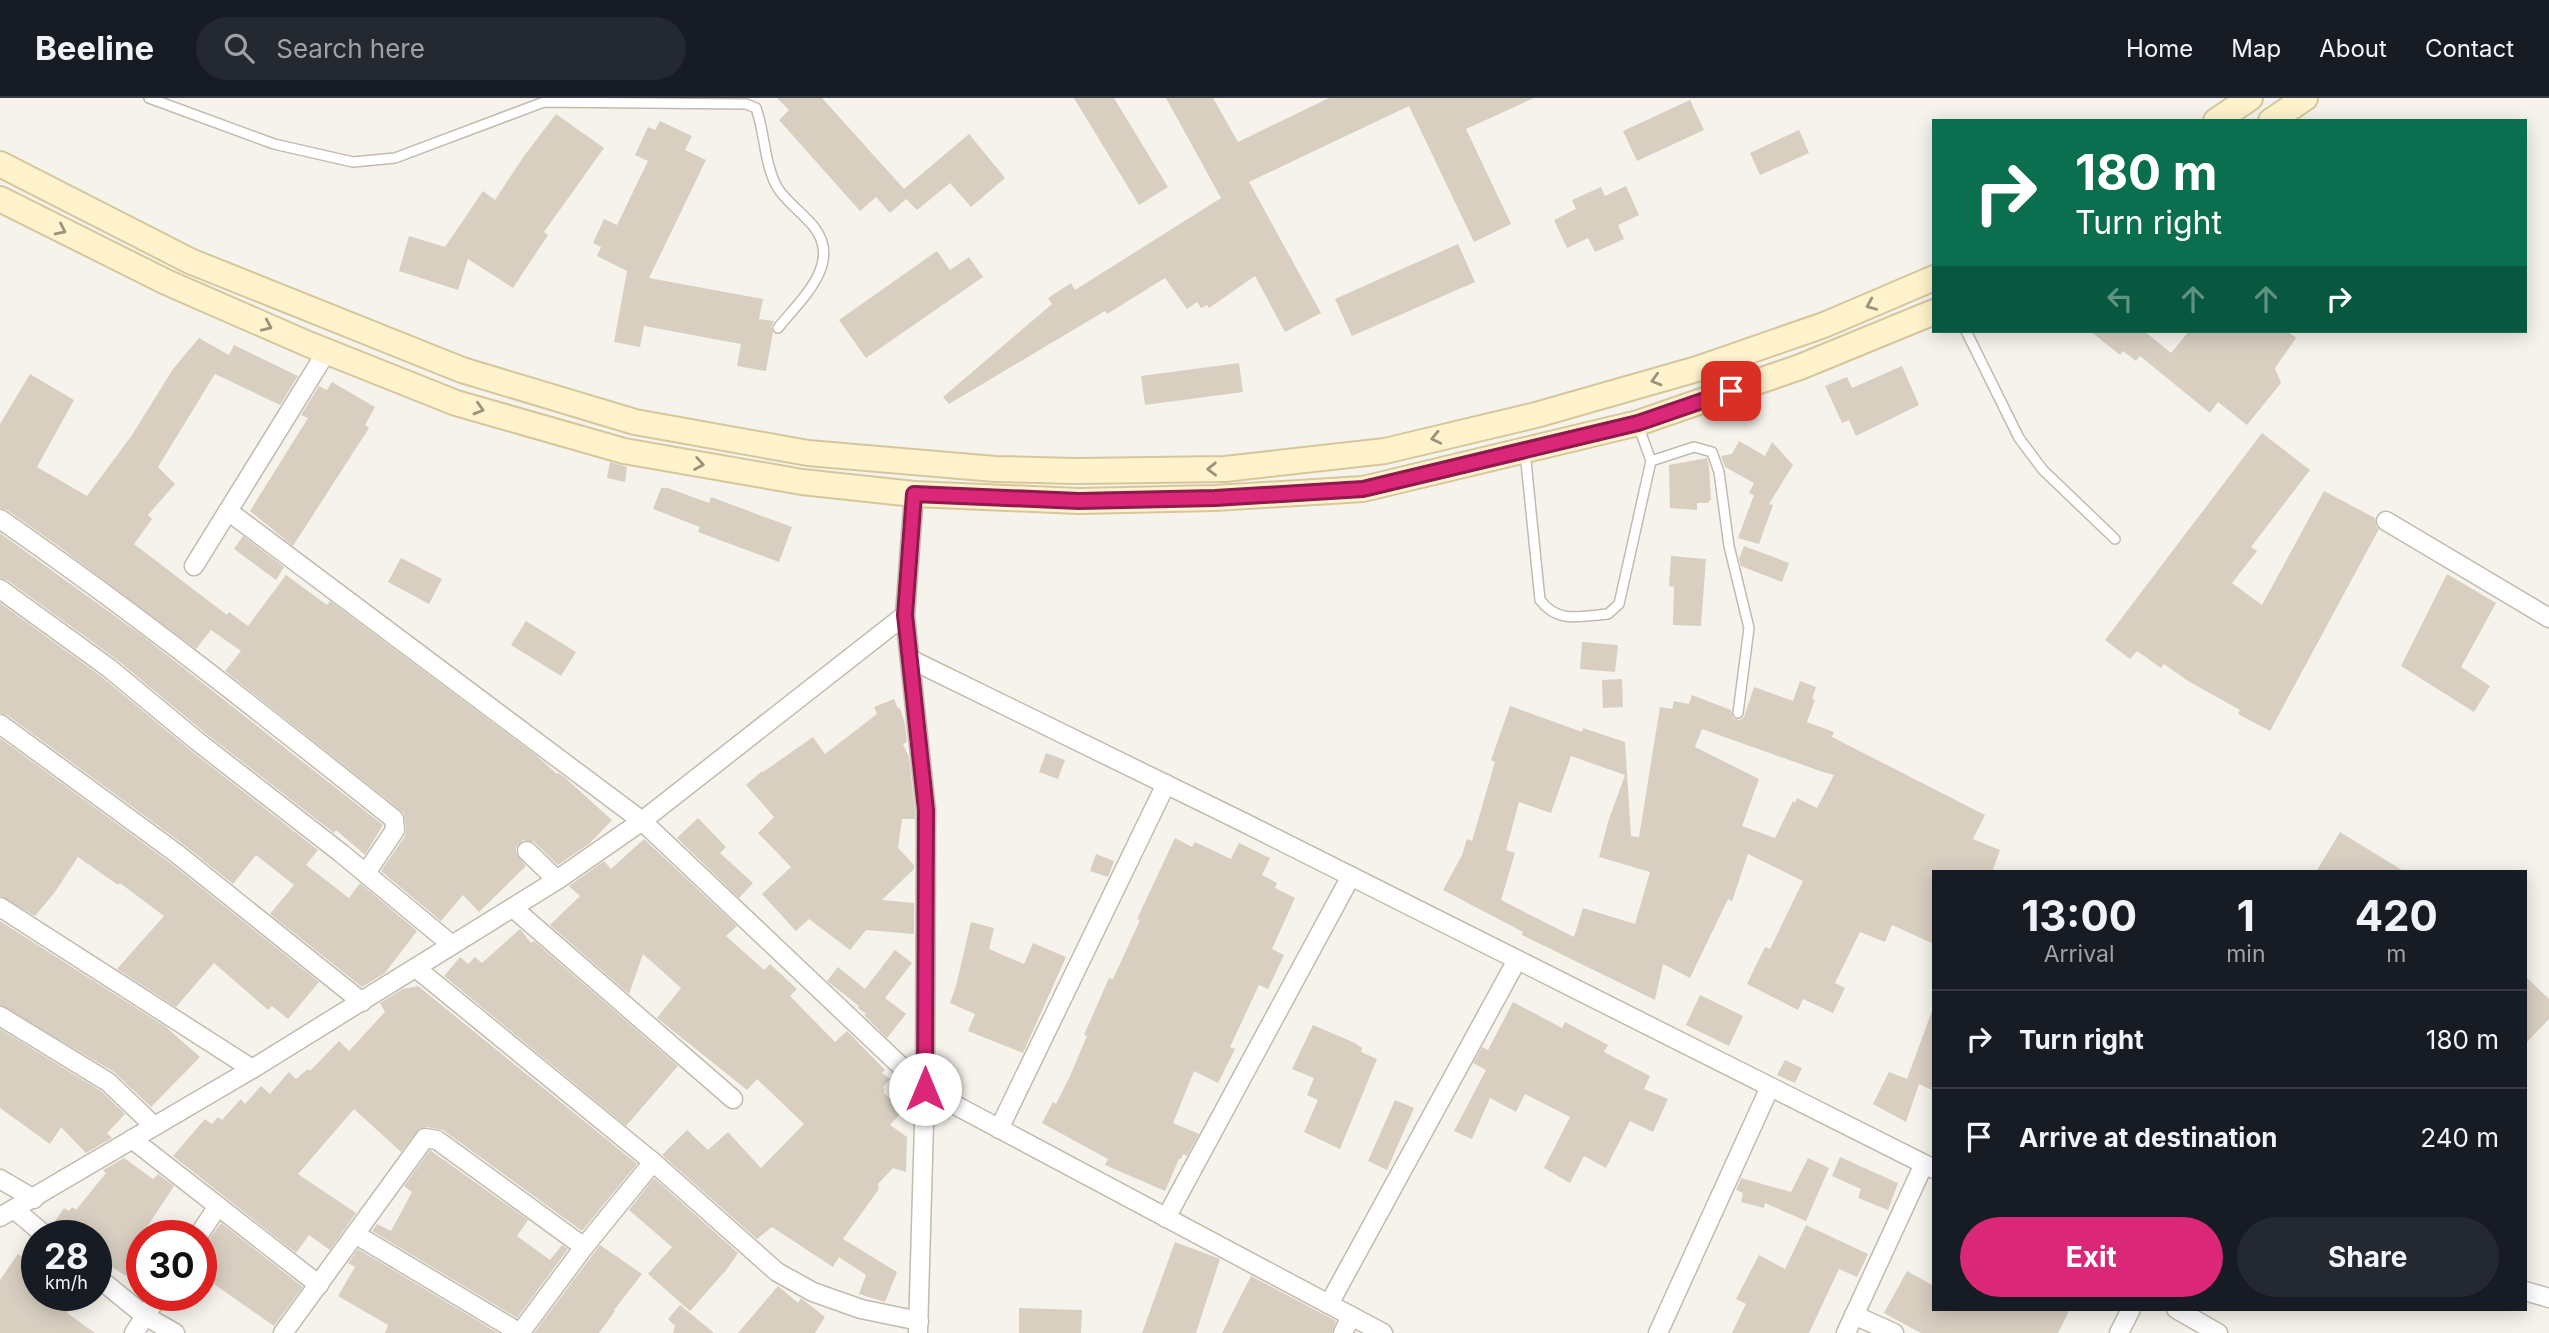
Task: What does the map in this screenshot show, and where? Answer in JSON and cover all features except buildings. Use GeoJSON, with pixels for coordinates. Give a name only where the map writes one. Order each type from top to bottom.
{"type":"FeatureCollection","features":[{"type":"Feature","properties":{"kind":"street"},"geometry":{"type":"LineString","coordinates":[[2219,119],[2250,98]]}},
{"type":"Feature","properties":{"kind":"street"},"geometry":{"type":"LineString","coordinates":[[2274,119],[2304,98]]}},
{"type":"Feature","properties":{"kind":"street"},"geometry":{"type":"LineString","coordinates":[[0,164],[190,261],[462,370],[635,422],[808,453],[995,469],[1224,469],[1385,450],[1536,415],[1697,369],[1824,325],[1932,279]]}},
{"type":"Feature","properties":{"kind":"street"},"geometry":{"type":"LineString","coordinates":[[0,199],[166,282],[456,403],[624,451],[802,482],[914,494],[1079,501],[1215,498],[1363,489],[1638,423],[1800,367],[1932,313]]}},
{"type":"Feature","properties":{"kind":"street"},"geometry":{"type":"LineString","coordinates":[[194,566],[327,351]]}},
{"type":"Feature","properties":{"kind":"street"},"geometry":{"type":"LineString","coordinates":[[416,968],[653,1163],[778,1272],[825,1296],[919,1327],[925,1089],[926,810],[905,615],[914,494]]}},
{"type":"Feature","properties":{"kind":"street"},"geometry":{"type":"LineString","coordinates":[[228,511],[642,821],[925,1089],[1383,1333]]}},
{"type":"Feature","properties":{"kind":"street"},"geometry":{"type":"LineString","coordinates":[[0,519],[75,571],[187,656],[394,819],[395,830],[366,873]]}},
{"type":"Feature","properties":{"kind":"street"},"geometry":{"type":"LineString","coordinates":[[2386,521],[2549,618]]}},
{"type":"Feature","properties":{"kind":"street"},"geometry":{"type":"LineString","coordinates":[[0,589],[91,653],[452,945]]}},
{"type":"Feature","properties":{"kind":"street"},"geometry":{"type":"LineString","coordinates":[[7,1213],[252,1069],[558,880],[642,821],[905,615]]}},
{"type":"Feature","properties":{"kind":"street"},"geometry":{"type":"LineString","coordinates":[[910,659],[1351,876],[1929,1166],[1846,1333]]}},
{"type":"Feature","properties":{"kind":"street"},"geometry":{"type":"LineString","coordinates":[[0,724],[176,853],[362,1002]]}},
{"type":"Feature","properties":{"kind":"street"},"geometry":{"type":"LineString","coordinates":[[999,1129],[1166,784]]}},
{"type":"Feature","properties":{"kind":"street"},"geometry":{"type":"LineString","coordinates":[[527,851],[558,880]]}},
{"type":"Feature","properties":{"kind":"street"},"geometry":{"type":"LineString","coordinates":[[1166,1218],[1351,876]]}},
{"type":"Feature","properties":{"kind":"street"},"geometry":{"type":"LineString","coordinates":[[0,907],[252,1069]]}},
{"type":"Feature","properties":{"kind":"street"},"geometry":{"type":"LineString","coordinates":[[513,908],[733,1099]]}},
{"type":"Feature","properties":{"kind":"street"},"geometry":{"type":"LineString","coordinates":[[1329,1304],[1517,960]]}},
{"type":"Feature","properties":{"kind":"street"},"geometry":{"type":"LineString","coordinates":[[0,1016],[108,1082],[154,1126]]}},
{"type":"Feature","properties":{"kind":"street"},"geometry":{"type":"LineString","coordinates":[[1658,1333],[1770,1087]]}},
{"type":"Feature","properties":{"kind":"street"},"geometry":{"type":"LineString","coordinates":[[283,1333],[425,1138],[437,1140],[584,1247]]}},
{"type":"Feature","properties":{"kind":"street"},"geometry":{"type":"LineString","coordinates":[[132,1139],[319,1285]]}},
{"type":"Feature","properties":{"kind":"street"},"geometry":{"type":"LineString","coordinates":[[355,1234],[520,1333],[584,1247],[653,1163]]}},
{"type":"Feature","properties":{"kind":"street"},"geometry":{"type":"LineString","coordinates":[[0,1179],[34,1199]]}},
{"type":"Feature","properties":{"kind":"street"},"geometry":{"type":"LineString","coordinates":[[209,1220],[218,1206]]}},
{"type":"Feature","properties":{"kind":"street"},"geometry":{"type":"LineString","coordinates":[[112,1289],[145,1315],[175,1333]]}},
{"type":"Feature","properties":{"kind":"street"},"geometry":{"type":"LineString","coordinates":[[2527,1292],[2549,1298]]}},
{"type":"Feature","properties":{"kind":"street"},"geometry":{"type":"LineString","coordinates":[[134,1333],[148,1311]]}},
{"type":"Feature","properties":{"kind":"street"},"geometry":{"type":"LineString","coordinates":[[2119,1333],[2130,1311]]}},
{"type":"Feature","properties":{"kind":"street"},"geometry":{"type":"LineString","coordinates":[[2180,1311],[2218,1333]]}},
{"type":"Feature","properties":{"kind":"street"},"geometry":{"type":"LineString","coordinates":[[1854,1315],[1895,1333]]}},
{"type":"Feature","properties":{"kind":"street"},"geometry":{"type":"LineString","coordinates":[[1343,1333],[1351,1316]]}},
{"type":"Feature","properties":{"kind":"lane"},"geometry":{"type":"LineString","coordinates":[[149,98],[274,144],[353,162],[395,158],[544,100],[746,104],[756,108],[772,176],[778,189],[815,228],[825,248],[821,273],[778,328]]}},
{"type":"Feature","properties":{"kind":"lane"},"geometry":{"type":"LineString","coordinates":[[1967,333],[2019,438],[2043,470],[2115,539]]}},
{"type":"Feature","properties":{"kind":"lane"},"geometry":{"type":"LineString","coordinates":[[1525,451],[1540,600],[1548,611],[1562,617],[1608,614],[1619,604],[1651,461],[1638,423]]}},
{"type":"Feature","properties":{"kind":"lane"},"geometry":{"type":"LineString","coordinates":[[1651,461],[1694,447],[1712,452],[1720,472],[1729,546],[1749,628],[1738,713]]}},
{"type":"Feature","properties":{"kind":"route"},"geometry":{"type":"LineString","coordinates":[[925,1089],[926,810],[905,615],[914,494],[1079,501],[1215,498],[1363,489],[1638,423],[1731,391]]}}]}
